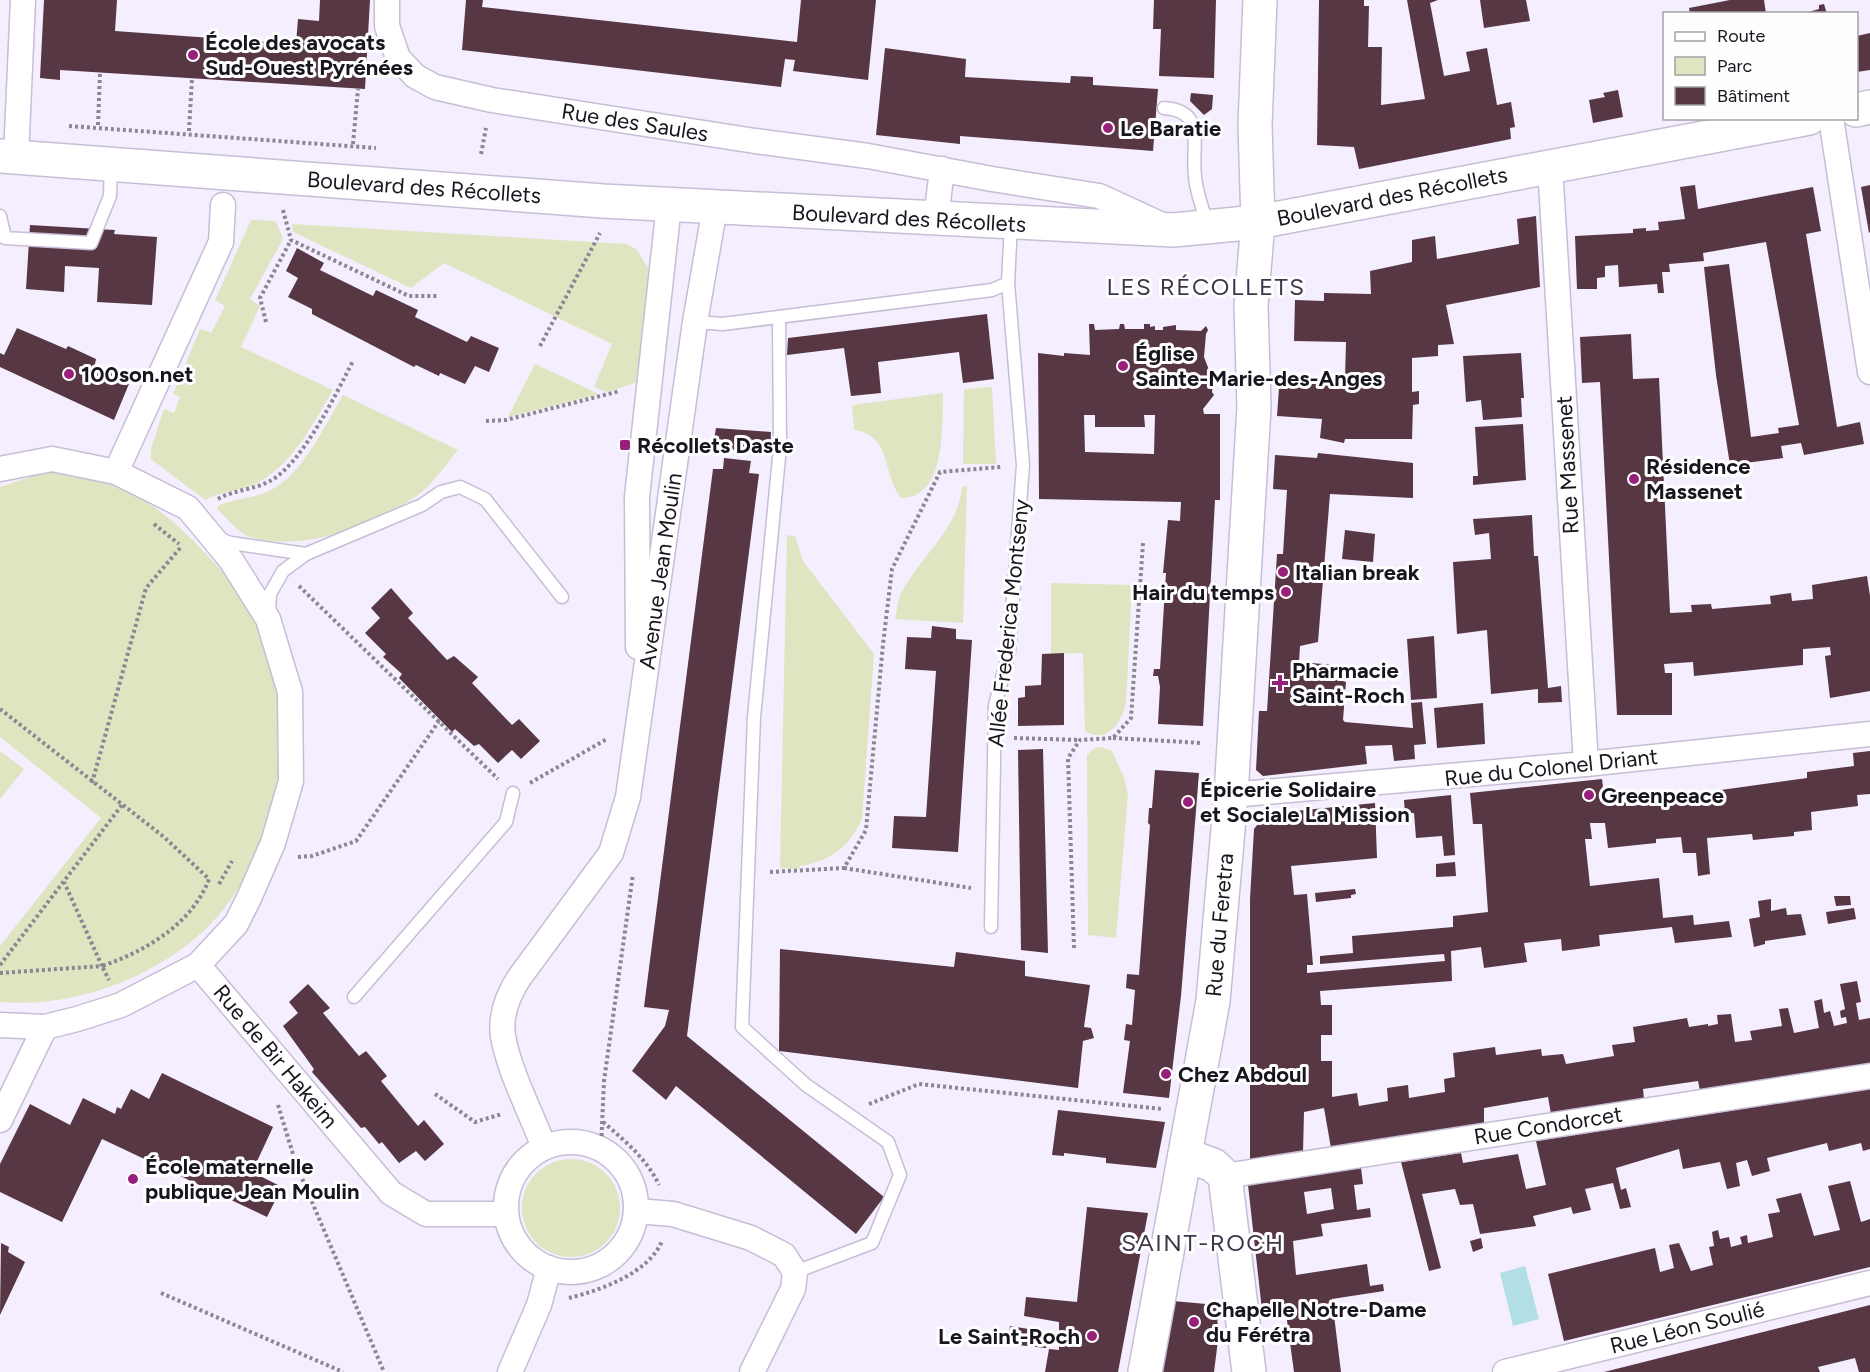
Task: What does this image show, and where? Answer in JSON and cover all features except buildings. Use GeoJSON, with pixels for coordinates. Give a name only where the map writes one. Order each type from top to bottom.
{"type":"FeatureCollection","features":[{"type":"Feature","properties":{"kind":"main road","name":"Rue du Feretra"},"geometry":{"type":"LineString","coordinates":[[1145,1372],[1213,1000],[1231,795],[1253,438],[1251,306],[1258,222],[1255,125],[1260,0]]}},
{"type":"Feature","properties":{"kind":"main road","name":"Boulevard des Récollets"},"geometry":{"type":"LineString","coordinates":[[8,157],[669,205],[1173,230],[1258,222],[1798,120]]}},
{"type":"Feature","properties":{"kind":"main road"},"geometry":{"type":"LineString","coordinates":[[1185,1155],[1213,1165],[1226,1176],[1249,1372]]}},
{"type":"Feature","properties":{"kind":"street"},"geometry":{"type":"LineString","coordinates":[[8,157],[23,0]]}},
{"type":"Feature","properties":{"kind":"street","name":"Rue des Saules"},"geometry":{"type":"LineString","coordinates":[[387,0],[387,26],[398,58],[415,76],[435,87],[492,100],[755,141],[868,156],[1099,196],[1173,230]]}},
{"type":"Feature","properties":{"kind":"street"},"geometry":{"type":"LineString","coordinates":[[1831,120],[1870,372]]}},
{"type":"Feature","properties":{"kind":"street","name":"Rue Massenet"},"geometry":{"type":"LineString","coordinates":[[1550,166],[1586,764]]}},
{"type":"Feature","properties":{"kind":"street"},"geometry":{"type":"LineString","coordinates":[[936,219],[942,169]]}},
{"type":"Feature","properties":{"kind":"street"},"geometry":{"type":"LineString","coordinates":[[116,472],[221,242],[223,205]]}},
{"type":"Feature","properties":{"kind":"street","name":"Avenue Jean Moulin"},"geometry":{"type":"LineString","coordinates":[[639,721],[637,497],[669,205]]}},
{"type":"Feature","properties":{"kind":"street","name":"Avenue Jean Moulin"},"geometry":{"type":"LineString","coordinates":[[544,1147],[503,1034],[508,995],[611,853],[628,797],[695,321],[715,207]]}},
{"type":"Feature","properties":{"kind":"street"},"geometry":{"type":"LineString","coordinates":[[0,469],[52,459],[116,472],[188,508],[231,561],[268,619],[290,692],[291,781],[267,858],[236,924],[198,965],[121,1005],[45,1027],[0,1024]]}},
{"type":"Feature","properties":{"kind":"street","name":"Rue du Colonel Driant"},"geometry":{"type":"LineString","coordinates":[[1231,795],[1586,764],[1870,734]]}},
{"type":"Feature","properties":{"kind":"street","name":"Rue de Bir Hakeim"},"geometry":{"type":"LineString","coordinates":[[198,965],[391,1193],[426,1214],[506,1214]]}},
{"type":"Feature","properties":{"kind":"street"},"geometry":{"type":"LineString","coordinates":[[0,1120],[45,1027]]}},
{"type":"Feature","properties":{"kind":"street","name":"Rue Condorcet"},"geometry":{"type":"LineString","coordinates":[[1226,1176],[1870,1076]]}},
{"type":"Feature","properties":{"kind":"street"},"geometry":{"type":"LineString","coordinates":[[573,1142],[601,1148],[617,1160],[628,1174],[635,1192],[637,1210],[633,1227],[626,1243],[600,1266],[584,1271],[566,1272],[549,1268],[533,1260],[519,1247],[510,1232],[506,1214],[510,1182],[524,1161],[544,1147],[573,1142]]}},
{"type":"Feature","properties":{"kind":"street"},"geometry":{"type":"LineString","coordinates":[[637,1210],[673,1214],[751,1238],[784,1255],[795,1272],[793,1290],[752,1372]]}},
{"type":"Feature","properties":{"kind":"street"},"geometry":{"type":"LineString","coordinates":[[510,1372],[539,1305],[549,1268]]}},
{"type":"Feature","properties":{"kind":"street","name":"Rue Léon Soulié"},"geometry":{"type":"LineString","coordinates":[[1505,1372],[1870,1283]]}},
{"type":"Feature","properties":{"kind":"lane"},"geometry":{"type":"LineString","coordinates":[[1164,108],[1180,109],[1188,115],[1194,126],[1195,179],[1208,227]]}},
{"type":"Feature","properties":{"kind":"lane"},"geometry":{"type":"LineString","coordinates":[[0,216],[5,238],[91,243],[110,196],[111,163]]}},
{"type":"Feature","properties":{"kind":"lane","name":"Allée Frederica Montseny"},"geometry":{"type":"LineString","coordinates":[[990,927],[995,705],[1009,652],[1023,465],[1008,283],[1011,223]]}},
{"type":"Feature","properties":{"kind":"lane"},"geometry":{"type":"LineString","coordinates":[[695,321],[723,324],[992,290],[1008,283]]}},
{"type":"Feature","properties":{"kind":"lane"},"geometry":{"type":"LineString","coordinates":[[778,317],[780,447],[754,717],[746,873],[742,1027],[806,1085],[888,1142],[900,1175],[872,1243],[795,1272]]}},
{"type":"Feature","properties":{"kind":"lane"},"geometry":{"type":"LineString","coordinates":[[268,619],[270,594],[283,571],[306,554],[422,505],[441,492],[460,487],[485,499],[562,597]]}},
{"type":"Feature","properties":{"kind":"lane"},"geometry":{"type":"LineString","coordinates":[[211,536],[231,543],[306,554]]}},
{"type":"Feature","properties":{"kind":"lane"},"geometry":{"type":"LineString","coordinates":[[354,997],[506,822],[513,793]]}},
{"type":"Feature","properties":{"kind":"path"},"geometry":{"type":"LineString","coordinates":[[98,125],[100,73]]}},
{"type":"Feature","properties":{"kind":"path"},"geometry":{"type":"LineString","coordinates":[[189,132],[192,78]]}},
{"type":"Feature","properties":{"kind":"path"},"geometry":{"type":"LineString","coordinates":[[353,144],[358,89]]}},
{"type":"Feature","properties":{"kind":"path"},"geometry":{"type":"LineString","coordinates":[[469,156],[481,155],[488,121]]}},
{"type":"Feature","properties":{"kind":"path"},"geometry":{"type":"LineString","coordinates":[[64,126],[388,150]]}},
{"type":"Feature","properties":{"kind":"path"},"geometry":{"type":"LineString","coordinates":[[266,322],[260,298],[291,240],[283,209]]}},
{"type":"Feature","properties":{"kind":"path"},"geometry":{"type":"LineString","coordinates":[[540,346],[601,231]]}},
{"type":"Feature","properties":{"kind":"path"},"geometry":{"type":"LineString","coordinates":[[291,240],[409,296],[438,296]]}},
{"type":"Feature","properties":{"kind":"path"},"geometry":{"type":"LineString","coordinates":[[193,514],[222,497],[245,492],[272,480],[295,459],[330,405],[353,361]]}},
{"type":"Feature","properties":{"kind":"path"},"geometry":{"type":"LineString","coordinates":[[486,421],[506,420],[650,384]]}},
{"type":"Feature","properties":{"kind":"path"},"geometry":{"type":"LineString","coordinates":[[844,868],[866,830],[892,569],[940,472],[995,467]]}},
{"type":"Feature","properties":{"kind":"path"},"geometry":{"type":"LineString","coordinates":[[147,519],[188,553]]}},
{"type":"Feature","properties":{"kind":"path"},"geometry":{"type":"LineString","coordinates":[[1113,738],[1131,718],[1143,543]]}},
{"type":"Feature","properties":{"kind":"path"},"geometry":{"type":"LineString","coordinates":[[92,783],[146,588],[181,547]]}},
{"type":"Feature","properties":{"kind":"path"},"geometry":{"type":"LineString","coordinates":[[283,571],[513,793],[609,738]]}},
{"type":"Feature","properties":{"kind":"path"},"geometry":{"type":"LineString","coordinates":[[0,709],[164,837],[209,879],[201,899],[177,925],[128,957],[102,966],[0,973]]}},
{"type":"Feature","properties":{"kind":"path"},"geometry":{"type":"LineString","coordinates":[[267,858],[312,856],[356,840],[439,721]]}},
{"type":"Feature","properties":{"kind":"path"},"geometry":{"type":"LineString","coordinates":[[1018,738],[1080,741],[1113,738],[1233,746]]}},
{"type":"Feature","properties":{"kind":"path"},"geometry":{"type":"LineString","coordinates":[[1074,948],[1068,758],[1080,741]]}},
{"type":"Feature","properties":{"kind":"path"},"geometry":{"type":"LineString","coordinates":[[0,965],[122,805]]}},
{"type":"Feature","properties":{"kind":"path"},"geometry":{"type":"LineString","coordinates":[[219,884],[235,855]]}},
{"type":"Feature","properties":{"kind":"path"},"geometry":{"type":"LineString","coordinates":[[746,873],[844,868],[992,892]]}},
{"type":"Feature","properties":{"kind":"path"},"geometry":{"type":"LineString","coordinates":[[64,882],[121,1005]]}},
{"type":"Feature","properties":{"kind":"path"},"geometry":{"type":"LineString","coordinates":[[847,1114],[896,1091],[919,1084],[1193,1113]]}},
{"type":"Feature","properties":{"kind":"path"},"geometry":{"type":"LineString","coordinates":[[435,1094],[475,1122],[529,1106]]}},
{"type":"Feature","properties":{"kind":"path"},"geometry":{"type":"LineString","coordinates":[[276,1099],[296,1164],[384,1372]]}},
{"type":"Feature","properties":{"kind":"path"},"geometry":{"type":"LineString","coordinates":[[161,1293],[343,1372]]}},
{"type":"Feature","properties":{"kind":"green space"},"geometry":{"type":"Polygon","coordinates":[[[251,220],[276,221],[283,239],[250,299],[260,306],[241,347],[333,390],[300,444],[279,467],[253,485],[205,500],[151,459],[151,449],[164,409],[174,413],[180,397],[173,394],[200,329],[211,333],[225,306],[215,300],[251,220]]]}},
{"type":"Feature","properties":{"kind":"green space"},"geometry":{"type":"Polygon","coordinates":[[[292,224],[627,244],[637,250],[651,273],[644,380],[607,392],[594,387],[612,344],[444,263],[411,288],[293,232],[292,224]]]}},
{"type":"Feature","properties":{"kind":"green space"},"geometry":{"type":"Polygon","coordinates":[[[535,364],[599,394],[508,417],[535,364]]]}},
{"type":"Feature","properties":{"kind":"green space"},"geometry":{"type":"Polygon","coordinates":[[[992,387],[996,464],[963,464],[964,389],[992,387]]]}},
{"type":"Feature","properties":{"kind":"green space"},"geometry":{"type":"Polygon","coordinates":[[[943,393],[941,440],[934,473],[927,486],[916,495],[901,498],[891,478],[881,447],[866,433],[854,430],[852,405],[943,393]]]}},
{"type":"Feature","properties":{"kind":"green space"},"geometry":{"type":"Polygon","coordinates":[[[343,395],[458,450],[425,489],[408,502],[365,524],[316,538],[292,541],[269,541],[248,536],[240,531],[217,509],[218,506],[265,493],[282,483],[303,461],[343,395]]]}},
{"type":"Feature","properties":{"kind":"green space"},"geometry":{"type":"Polygon","coordinates":[[[49,471],[103,481],[132,493],[158,510],[183,531],[230,581],[245,601],[263,633],[276,670],[281,710],[281,750],[275,789],[257,850],[245,877],[230,901],[212,923],[165,960],[120,983],[86,994],[52,1001],[0,1002],[0,946],[101,818],[0,737],[0,487],[49,471]]]}},
{"type":"Feature","properties":{"kind":"green space"},"geometry":{"type":"Polygon","coordinates":[[[967,486],[963,623],[895,619],[898,602],[907,582],[946,530],[959,502],[962,487],[967,486]]]}},
{"type":"Feature","properties":{"kind":"green space"},"geometry":{"type":"Polygon","coordinates":[[[787,535],[795,536],[803,561],[874,654],[862,819],[845,845],[838,851],[811,864],[800,866],[799,869],[780,868],[787,535]]]}},
{"type":"Feature","properties":{"kind":"green space"},"geometry":{"type":"Polygon","coordinates":[[[1051,583],[1132,585],[1126,703],[1117,724],[1107,733],[1093,735],[1085,731],[1083,653],[1051,654],[1051,583]]]}},
{"type":"Feature","properties":{"kind":"green space"},"geometry":{"type":"Polygon","coordinates":[[[1101,747],[1112,751],[1124,777],[1128,795],[1116,938],[1088,935],[1087,755],[1095,748],[1101,747]]]}},
{"type":"Feature","properties":{"kind":"green space"},"geometry":{"type":"Polygon","coordinates":[[[0,751],[24,769],[0,799],[0,751]]]}},
{"type":"Feature","properties":{"kind":"green space"},"geometry":{"type":"Polygon","coordinates":[[[571,1159],[590,1163],[606,1173],[616,1189],[620,1208],[616,1227],[606,1243],[590,1253],[571,1257],[552,1253],[536,1243],[526,1227],[522,1208],[526,1189],[536,1173],[552,1163],[571,1159]]]}},
{"type":"Feature","properties":{"kind":"shaded area"},"geometry":{"type":"Polygon","coordinates":[[[1525,1266],[1539,1319],[1513,1326],[1500,1273],[1525,1266]]]}},
{"type":"Feature","properties":{"kind":"place","name":"École des avocats Sud-Ouest Pyrénées"},"geometry":{"type":"Point","coordinates":[193,55]}},
{"type":"Feature","properties":{"kind":"place","name":"Le Baratie"},"geometry":{"type":"Point","coordinates":[1108,128]}},
{"type":"Feature","properties":{"kind":"place","name":"Église Sainte-Marie-des-Anges"},"geometry":{"type":"Point","coordinates":[1123,366]}},
{"type":"Feature","properties":{"kind":"place","name":"100son.net"},"geometry":{"type":"Point","coordinates":[69,374]}},
{"type":"Feature","properties":{"kind":"place","name":"Récollets Daste"},"geometry":{"type":"Point","coordinates":[625,445]}},
{"type":"Feature","properties":{"kind":"place","name":"Résidence Massenet"},"geometry":{"type":"Point","coordinates":[1634,479]}},
{"type":"Feature","properties":{"kind":"place","name":"Italian break"},"geometry":{"type":"Point","coordinates":[1283,572]}},
{"type":"Feature","properties":{"kind":"place","name":"Hair du temps"},"geometry":{"type":"Point","coordinates":[1286,592]}},
{"type":"Feature","properties":{"kind":"place","name":"Pharmacie Saint-Roch"},"geometry":{"type":"Point","coordinates":[1280,683]}},
{"type":"Feature","properties":{"kind":"place","name":"Greenpeace"},"geometry":{"type":"Point","coordinates":[1589,795]}},
{"type":"Feature","properties":{"kind":"place","name":"Épicerie Solidaire et Sociale La Mission"},"geometry":{"type":"Point","coordinates":[1188,802]}},
{"type":"Feature","properties":{"kind":"place","name":"Chez Abdoul"},"geometry":{"type":"Point","coordinates":[1166,1074]}},
{"type":"Feature","properties":{"kind":"place","name":"École maternelle publique Jean Moulin"},"geometry":{"type":"Point","coordinates":[133,1179]}},
{"type":"Feature","properties":{"kind":"place","name":"Chapelle Notre-Dame du Férétra"},"geometry":{"type":"Point","coordinates":[1194,1322]}},
{"type":"Feature","properties":{"kind":"place","name":"Le Saint-Roch"},"geometry":{"type":"Point","coordinates":[1092,1336]}},
{"type":"Feature","properties":{"kind":"district","name":"LES RÉCOLLETS"},"geometry":{"type":"Point","coordinates":[1206,287]}},
{"type":"Feature","properties":{"kind":"district","name":"SAINT-ROCH"},"geometry":{"type":"Point","coordinates":[1203,1243]}}]}
